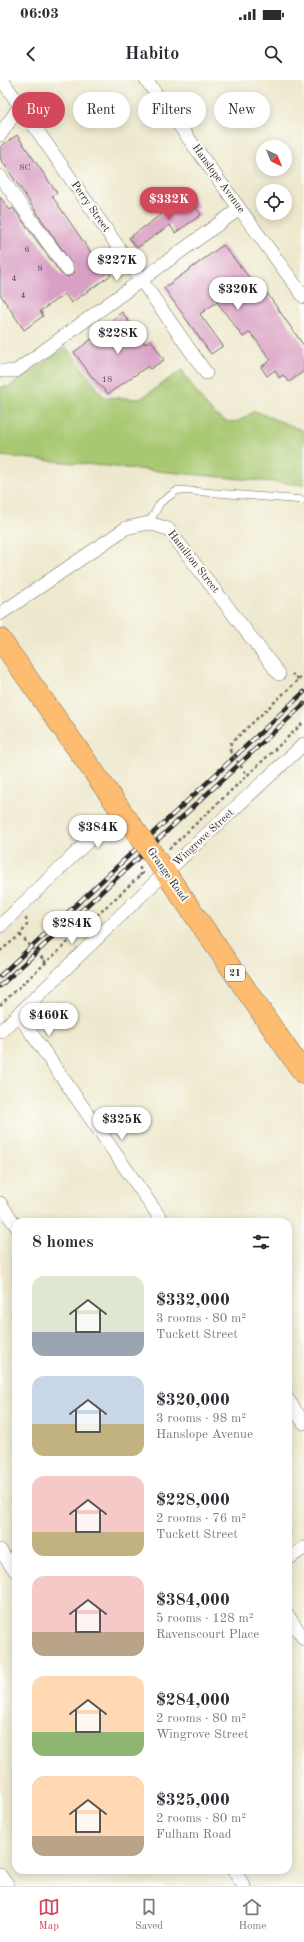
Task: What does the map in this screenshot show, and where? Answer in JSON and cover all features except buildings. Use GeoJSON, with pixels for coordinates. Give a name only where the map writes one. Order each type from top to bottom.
{"type":"FeatureCollection","features":[{"type":"Feature","properties":{"kind":"main road","name":"Grange Road"},"geometry":{"type":"LineString","coordinates":[[0,639],[304,1074]]}},
{"type":"Feature","properties":{"kind":"street","name":"Perry Street"},"geometry":{"type":"LineString","coordinates":[[2,80],[12,94]]}},
{"type":"Feature","properties":{"kind":"street","name":"Hanslope Avenue"},"geometry":{"type":"LineString","coordinates":[[146,80],[304,297]]}},
{"type":"Feature","properties":{"kind":"street"},"geometry":{"type":"LineString","coordinates":[[0,136],[12,118]]}},
{"type":"Feature","properties":{"kind":"street","name":"Perry Street"},"geometry":{"type":"LineString","coordinates":[[35,128],[206,373]]}},
{"type":"Feature","properties":{"kind":"street"},"geometry":{"type":"LineString","coordinates":[[0,176],[67,269]]}},
{"type":"Feature","properties":{"kind":"street"},"geometry":{"type":"LineString","coordinates":[[0,371],[16,371],[239,209]]}},
{"type":"Feature","properties":{"kind":"street","name":"Hamilton Street"},"geometry":{"type":"LineString","coordinates":[[0,614],[126,528],[149,523],[168,529],[280,674]]}},
{"type":"Feature","properties":{"kind":"street","name":"Wingrove Street"},"geometry":{"type":"LineString","coordinates":[[0,1032],[158,863],[304,744]]}},
{"type":"Feature","properties":{"kind":"street"},"geometry":{"type":"LineString","coordinates":[[0,926],[108,822],[123,814]]}},
{"type":"Feature","properties":{"kind":"street"},"geometry":{"type":"LineString","coordinates":[[18,1014],[160,1218]]}},
{"type":"Feature","properties":{"kind":"street"},"geometry":{"type":"LineString","coordinates":[[0,1203],[12,1220]]}},
{"type":"Feature","properties":{"kind":"street"},"geometry":{"type":"LineString","coordinates":[[292,1406],[304,1423]]}},
{"type":"Feature","properties":{"kind":"street"},"geometry":{"type":"LineString","coordinates":[[292,1556],[304,1548]]}},
{"type":"Feature","properties":{"kind":"street"},"geometry":{"type":"LineString","coordinates":[[0,1550],[12,1566]]}},
{"type":"Feature","properties":{"kind":"street"},"geometry":{"type":"LineString","coordinates":[[292,1622],[304,1640]]}},
{"type":"Feature","properties":{"kind":"street"},"geometry":{"type":"LineString","coordinates":[[236,1874],[244,1886]]}},
{"type":"Feature","properties":{"kind":"street"},"geometry":{"type":"LineString","coordinates":[[0,1875],[8,1886]]}},
{"type":"Feature","properties":{"kind":"lane"},"geometry":{"type":"LineString","coordinates":[[149,523],[160,503],[178,490],[304,500]]}},
{"type":"Feature","properties":{"kind":"path"},"geometry":{"type":"LineString","coordinates":[[280,674],[295,675],[299,679]]}},
{"type":"Feature","properties":{"kind":"path"},"geometry":{"type":"LineString","coordinates":[[247,775],[230,751],[231,743],[304,674]]}},
{"type":"Feature","properties":{"kind":"path"},"geometry":{"type":"LineString","coordinates":[[0,1005],[158,863],[247,775],[304,722]]}},
{"type":"Feature","properties":{"kind":"path"},"geometry":{"type":"LineString","coordinates":[[0,951],[20,935],[27,925]]}},
{"type":"Feature","properties":{"kind":"path"},"geometry":{"type":"LineString","coordinates":[[20,935],[46,963]]}},
{"type":"Feature","properties":{"kind":"green space"},"geometry":{"type":"Polygon","coordinates":[[[66,347],[104,397],[140,399],[182,370],[204,402],[218,417],[226,421],[239,421],[255,411],[304,431],[304,485],[0,456],[0,387],[9,387],[66,347]]]}},
{"type":"Feature","properties":{"kind":"railway"},"geometry":{"type":"LineString","coordinates":[[0,976],[304,692]]}},
{"type":"Feature","properties":{"kind":"railway"},"geometry":{"type":"LineString","coordinates":[[0,986],[304,704]]}}]}
